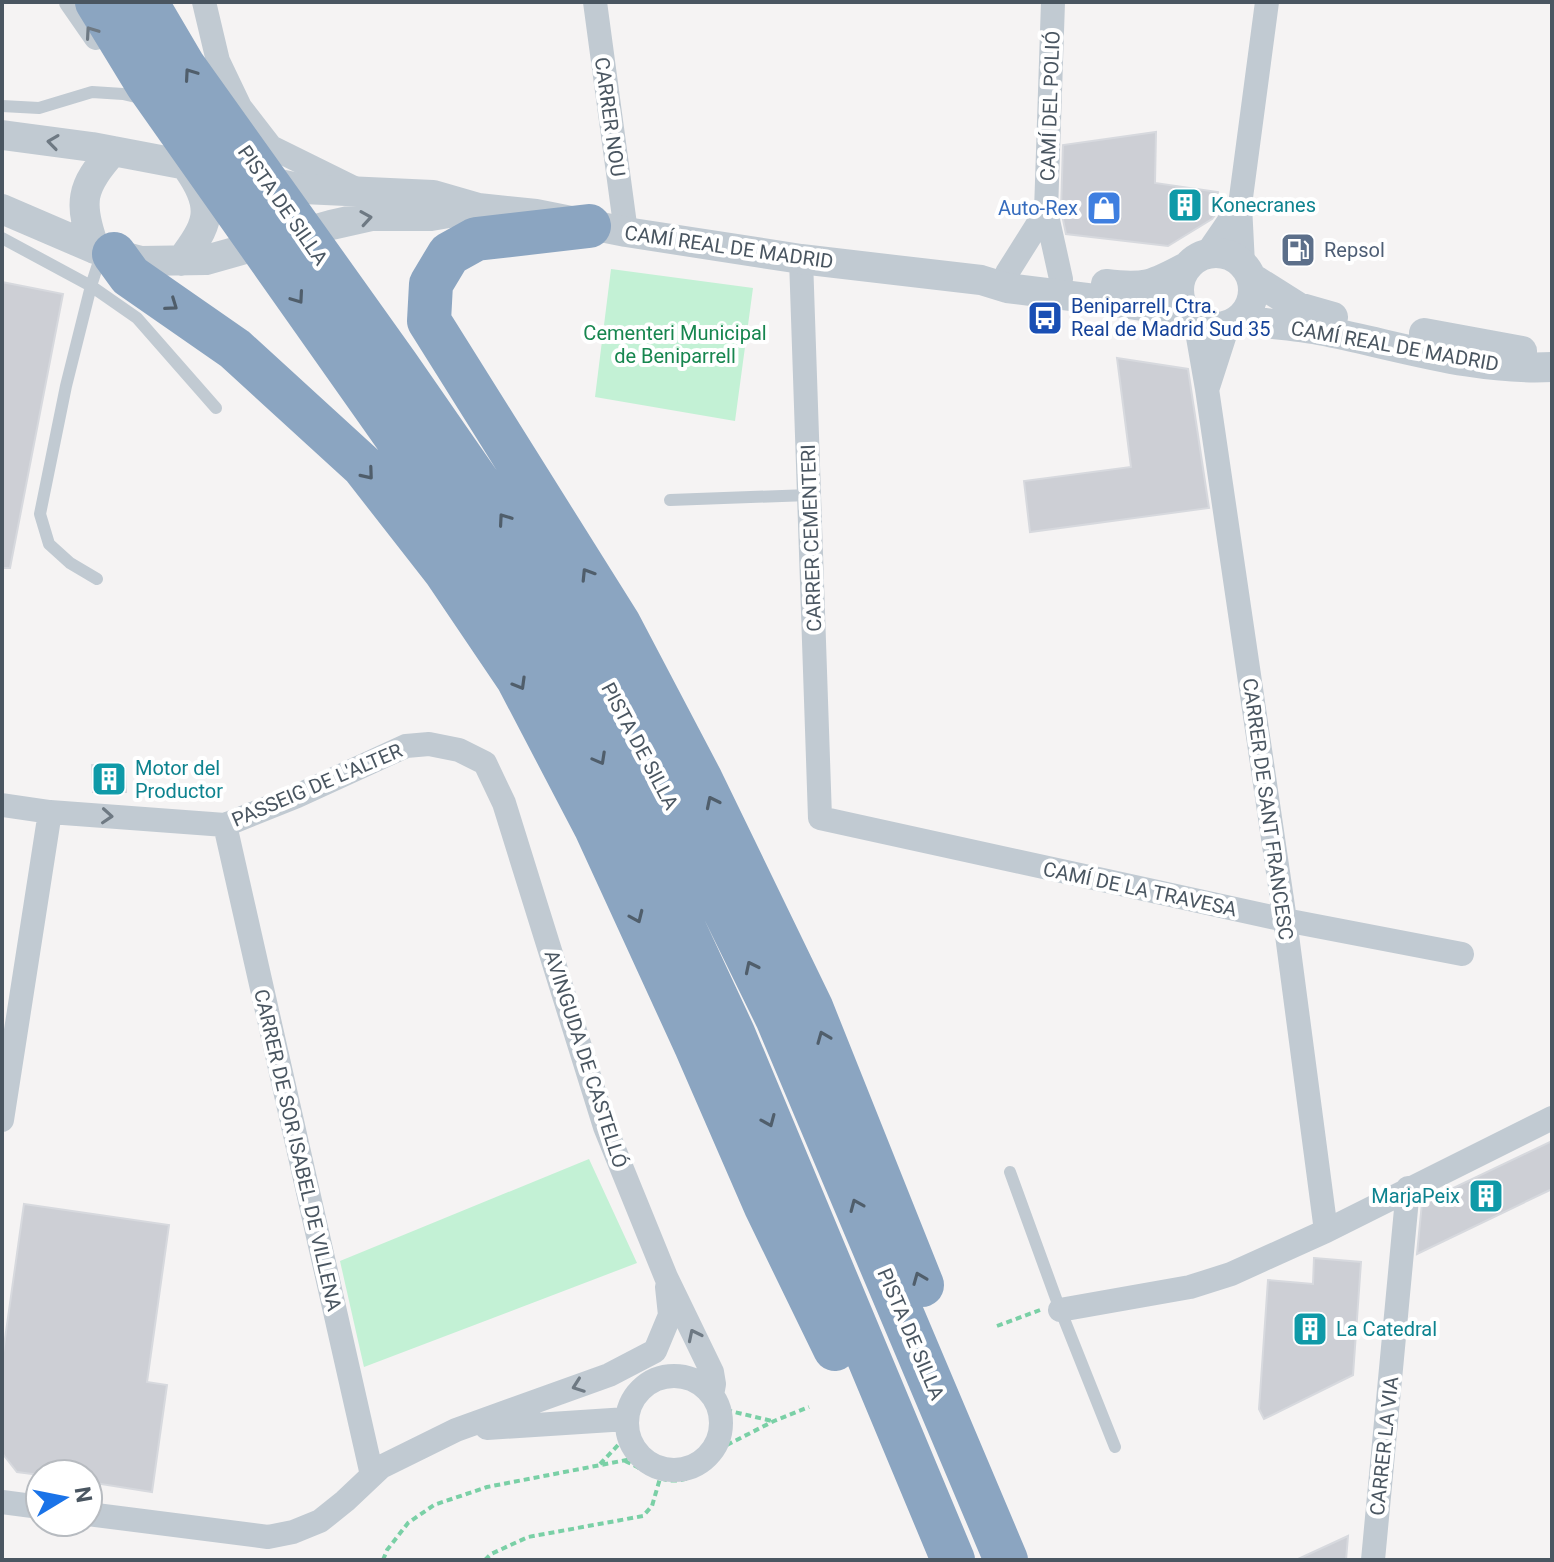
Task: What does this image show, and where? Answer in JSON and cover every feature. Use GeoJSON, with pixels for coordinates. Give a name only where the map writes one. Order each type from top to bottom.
{"type":"FeatureCollection","features":[{"type":"Feature","properties":{"kind":"highway","name":"PISTA DE SILLA"},"geometry":{"type":"LineString","coordinates":[[97,2],[147,84],[379,376],[512,531],[584,643],[668,795],[777,1018],[1006,1560]]}},
{"type":"Feature","properties":{"kind":"highway","name":"PISTA DE SILLA"},"geometry":{"type":"LineString","coordinates":[[146,2],[379,376],[477,552],[548,663],[630,812],[733,1033],[953,1560]]}},
{"type":"Feature","properties":{"kind":"highway"},"geometry":{"type":"LineString","coordinates":[[608,229],[476,239],[449,254],[431,284],[429,321],[619,624],[701,780],[811,1007],[1027,1560]]}},
{"type":"Feature","properties":{"kind":"highway"},"geometry":{"type":"LineString","coordinates":[[101,260],[130,276],[235,349],[363,466],[445,571],[518,679],[596,828],[766,1207],[876,1433],[926,1560]]}},
{"type":"Feature","properties":{"kind":"street"},"geometry":{"type":"LineString","coordinates":[[2,209],[101,260],[181,261],[200,236],[207,214],[202,190],[71,2]]}},
{"type":"Feature","properties":{"kind":"street"},"geometry":{"type":"LineString","coordinates":[[204,2],[218,61],[240,107],[271,147],[358,190]]}},
{"type":"Feature","properties":{"kind":"street","name":"CARRER NOU"},"geometry":{"type":"LineString","coordinates":[[595,2],[608,229]]}},
{"type":"Feature","properties":{"kind":"street","name":"CAMÍ DEL POLIÓ"},"geometry":{"type":"LineString","coordinates":[[1053,2],[1046,211],[1061,279]]}},
{"type":"Feature","properties":{"kind":"street"},"geometry":{"type":"LineString","coordinates":[[1240,205],[1198,260],[1182,275],[1179,285],[1180,296],[1192,318],[1211,326],[1234,322],[1247,311],[1252,301],[1253,289],[1240,205],[1267,2]]}},
{"type":"Feature","properties":{"kind":"street"},"geometry":{"type":"LineString","coordinates":[[2,135],[185,164]]}},
{"type":"Feature","properties":{"kind":"street"},"geometry":{"type":"LineString","coordinates":[[101,260],[86,225],[83,203],[88,184],[113,151]]}},
{"type":"Feature","properties":{"kind":"street","name":"CAMÍ REAL DE MADRID"},"geometry":{"type":"LineString","coordinates":[[185,164],[358,190],[433,195],[478,208],[536,214],[608,229],[801,259],[1132,287],[1149,285],[1198,260]]}},
{"type":"Feature","properties":{"kind":"street","name":"CAMÍ REAL DE MADRID"},"geometry":{"type":"LineString","coordinates":[[181,261],[206,260],[371,216],[431,216],[478,208]]}},
{"type":"Feature","properties":{"kind":"street"},"geometry":{"type":"LineString","coordinates":[[994,276],[1046,211]]}},
{"type":"Feature","properties":{"kind":"street"},"geometry":{"type":"LineString","coordinates":[[1198,260],[1227,254],[1248,271]]}},
{"type":"Feature","properties":{"kind":"street","name":"CARRER CEMENTERI"},"geometry":{"type":"LineString","coordinates":[[801,259],[820,818]]}},
{"type":"Feature","properties":{"kind":"street","name":"CAMÍ REAL DE MADRID"},"geometry":{"type":"LineString","coordinates":[[1248,271],[1298,307],[1327,316],[1552,355]]}},
{"type":"Feature","properties":{"kind":"street","name":"CAMÍ REAL DE MADRID"},"geometry":{"type":"LineString","coordinates":[[994,276],[1007,288],[1118,302],[1192,318]]}},
{"type":"Feature","properties":{"kind":"street","name":"CARRER DE SANT FRANCESC"},"geometry":{"type":"LineString","coordinates":[[1192,318],[1207,389],[1285,920],[1326,1231]]}},
{"type":"Feature","properties":{"kind":"street","name":"CAMÍ REAL DE MADRID"},"geometry":{"type":"LineString","coordinates":[[1234,322],[1324,331],[1470,363],[1526,369],[1552,367]]}},
{"type":"Feature","properties":{"kind":"street","name":"CARRER DE SANT FRANCESC"},"geometry":{"type":"LineString","coordinates":[[1207,389],[1234,322]]}},
{"type":"Feature","properties":{"kind":"street","name":"PASSEIG DE L'ALTER"},"geometry":{"type":"LineString","coordinates":[[2,805],[50,812],[225,825],[406,746],[429,744],[459,750],[485,763]]}},
{"type":"Feature","properties":{"kind":"street","name":"AVINGUDA DE CASTELLÓ"},"geometry":{"type":"LineString","coordinates":[[485,763],[504,803],[605,1127],[666,1277],[712,1372],[715,1402]]}},
{"type":"Feature","properties":{"kind":"street"},"geometry":{"type":"LineString","coordinates":[[2,1120],[50,812]]}},
{"type":"Feature","properties":{"kind":"street","name":"CAMÍ DE LA TRAVESA"},"geometry":{"type":"LineString","coordinates":[[820,818],[1285,920],[1462,954]]}},
{"type":"Feature","properties":{"kind":"street","name":"CARRER DE SOR ISABEL DE VILLENA"},"geometry":{"type":"LineString","coordinates":[[225,825],[372,1475]]}},
{"type":"Feature","properties":{"kind":"street"},"geometry":{"type":"LineString","coordinates":[[1060,1310],[1211,1281],[1326,1231],[1552,1118]]}},
{"type":"Feature","properties":{"kind":"street","name":"CARRER LA VIA"},"geometry":{"type":"LineString","coordinates":[[1373,1560],[1408,1188]]}},
{"type":"Feature","properties":{"kind":"street"},"geometry":{"type":"LineString","coordinates":[[104,1516],[268,1537],[293,1532],[320,1521],[381,1467],[456,1430],[609,1375],[655,1351],[670,1315],[666,1277]]}},
{"type":"Feature","properties":{"kind":"street"},"geometry":{"type":"LineString","coordinates":[[609,1375],[640,1390]]}},
{"type":"Feature","properties":{"kind":"street"},"geometry":{"type":"LineString","coordinates":[[677,1376],[702,1385],[715,1402],[721,1425],[717,1450],[698,1464],[684,1469],[647,1466],[634,1447],[628,1427],[629,1409],[640,1390],[664,1377],[677,1376]]}},
{"type":"Feature","properties":{"kind":"street"},"geometry":{"type":"LineString","coordinates":[[456,1430],[628,1427]]}},
{"type":"Feature","properties":{"kind":"street"},"geometry":{"type":"LineString","coordinates":[[2,1502],[24,1505]]}},
{"type":"Feature","properties":{"kind":"lane"},"geometry":{"type":"LineString","coordinates":[[2,106],[39,108],[92,92],[136,96],[190,118]]}},
{"type":"Feature","properties":{"kind":"lane"},"geometry":{"type":"LineString","coordinates":[[204,123],[217,128],[266,163]]}},
{"type":"Feature","properties":{"kind":"lane"},"geometry":{"type":"LineString","coordinates":[[2,238],[101,260],[137,318],[216,408]]}},
{"type":"Feature","properties":{"kind":"lane"},"geometry":{"type":"LineString","coordinates":[[97,579],[70,563],[49,544],[40,514],[66,386],[101,260]]}},
{"type":"Feature","properties":{"kind":"lane"},"geometry":{"type":"LineString","coordinates":[[670,500],[809,495]]}},
{"type":"Feature","properties":{"kind":"lane"},"geometry":{"type":"LineString","coordinates":[[1010,1172],[1060,1310],[1115,1447]]}},
{"type":"Feature","properties":{"kind":"path"},"geometry":{"type":"LineString","coordinates":[[997,1326],[1032,1313]]}},
{"type":"Feature","properties":{"kind":"path"},"geometry":{"type":"LineString","coordinates":[[715,1402],[774,1421]]}},
{"type":"Feature","properties":{"kind":"path"},"geometry":{"type":"LineString","coordinates":[[383,1560],[408,1523],[434,1505],[487,1487],[600,1464],[647,1466],[678,1479],[694,1476],[706,1469],[717,1450],[809,1407]]}},
{"type":"Feature","properties":{"kind":"path"},"geometry":{"type":"LineString","coordinates":[[600,1464],[628,1427]]}},
{"type":"Feature","properties":{"kind":"path"},"geometry":{"type":"LineString","coordinates":[[485,1560],[491,1554],[528,1537],[643,1516],[652,1506],[647,1466]]}},
{"type":"Feature","properties":{"kind":"green space","name":"Cementeri Municipal de Beniparrell"},"geometry":{"type":"Polygon","coordinates":[[[611,269],[753,288],[735,421],[595,397],[611,269]]]}},
{"type":"Feature","properties":{"kind":"green space"},"geometry":{"type":"Polygon","coordinates":[[[589,1159],[637,1263],[364,1367],[340,1261],[589,1159]]]}},
{"type":"Feature","properties":{"kind":"building","name":"Auto-Rex"},"geometry":{"type":"Polygon","coordinates":[[[1156,132],[1155,183],[1218,192],[1212,219],[1168,246],[1066,234],[1061,210],[1063,145],[1156,132]]]}},
{"type":"Feature","properties":{"kind":"building"},"geometry":{"type":"Polygon","coordinates":[[[2,282],[63,294],[10,568],[2,568],[2,282]]]}},
{"type":"Feature","properties":{"kind":"building"},"geometry":{"type":"Polygon","coordinates":[[[1117,358],[1188,369],[1209,508],[1030,532],[1024,481],[1131,467],[1117,358]]]}},
{"type":"Feature","properties":{"kind":"building","name":"Motor del Productor"},"geometry":{"type":"Polygon","coordinates":[[[92,765],[125,767],[126,792],[93,792],[92,765]]]}},
{"type":"Feature","properties":{"kind":"building","name":"MarjaPeix"},"geometry":{"type":"Polygon","coordinates":[[[1552,1141],[1552,1189],[1417,1254],[1422,1203],[1552,1141]]]}},
{"type":"Feature","properties":{"kind":"building"},"geometry":{"type":"Polygon","coordinates":[[[24,1204],[169,1225],[147,1382],[167,1385],[152,1492],[104,1484],[104,1458],[24,1458],[24,1473],[17,1472],[2,1453],[2,1360],[24,1204]]]}},
{"type":"Feature","properties":{"kind":"building","name":"La Catedral"},"geometry":{"type":"Polygon","coordinates":[[[1314,1258],[1361,1262],[1353,1375],[1264,1419],[1259,1409],[1268,1280],[1313,1284],[1314,1258]]]}},
{"type":"Feature","properties":{"kind":"building"},"geometry":{"type":"Polygon","coordinates":[[[1348,1536],[1346,1560],[1296,1560],[1348,1536]]]}},
{"type":"Feature","properties":{"kind":"place","name":"Konecranes"},"geometry":{"type":"Point","coordinates":[1185,205]}},
{"type":"Feature","properties":{"kind":"place","name":"Auto-Rex"},"geometry":{"type":"Point","coordinates":[1104,208]}},
{"type":"Feature","properties":{"kind":"place","name":"Repsol"},"geometry":{"type":"Point","coordinates":[1298,250]}},
{"type":"Feature","properties":{"kind":"place","name":"Beniparrell, Ctra. Real de Madrid Sud 35"},"geometry":{"type":"Point","coordinates":[1045,318]}},
{"type":"Feature","properties":{"kind":"place","name":"Motor del Productor"},"geometry":{"type":"Point","coordinates":[109,779]}},
{"type":"Feature","properties":{"kind":"place","name":"MarjaPeix"},"geometry":{"type":"Point","coordinates":[1486,1196]}},
{"type":"Feature","properties":{"kind":"place","name":"La Catedral"},"geometry":{"type":"Point","coordinates":[1310,1329]}}]}
